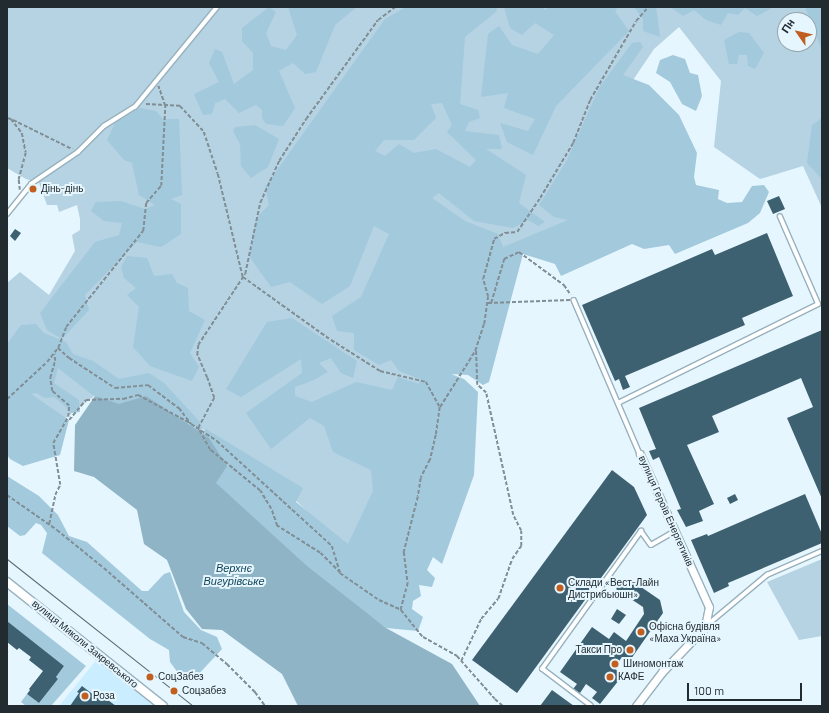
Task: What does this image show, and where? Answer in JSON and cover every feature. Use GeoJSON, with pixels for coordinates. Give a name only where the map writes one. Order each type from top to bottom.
{"type":"FeatureCollection","features":[{"type":"Feature","properties":{"kind":"street","name":"вулиця Героїв Енергетиків"},"geometry":{"type":"LineString","coordinates":[[640,454],[709,607],[705,627]]}},
{"type":"Feature","properties":{"kind":"street","name":"вулиця Миколи Закревського"},"geometry":{"type":"LineString","coordinates":[[7,582],[163,706]]}},
{"type":"Feature","properties":{"kind":"street"},"geometry":{"type":"LineString","coordinates":[[636,706],[662,672],[705,627]]}},
{"type":"Feature","properties":{"kind":"lane"},"geometry":{"type":"LineString","coordinates":[[7,214],[31,184],[78,152],[104,126],[135,107],[218,7]]}},
{"type":"Feature","properties":{"kind":"lane"},"geometry":{"type":"LineString","coordinates":[[11,208],[14,211]]}},
{"type":"Feature","properties":{"kind":"lane"},"geometry":{"type":"LineString","coordinates":[[618,403],[818,304],[780,217]]}},
{"type":"Feature","properties":{"kind":"lane","name":"вулиця Героїв Енергетиків"},"geometry":{"type":"LineString","coordinates":[[574,300],[640,454]]}},
{"type":"Feature","properties":{"kind":"lane"},"geometry":{"type":"LineString","coordinates":[[591,706],[542,669],[641,531],[651,545],[675,531]]}},
{"type":"Feature","properties":{"kind":"lane"},"geometry":{"type":"LineString","coordinates":[[705,627],[766,575],[822,551]]}},
{"type":"Feature","properties":{"kind":"path"},"geometry":{"type":"LineString","coordinates":[[198,428],[214,398],[197,355],[198,346],[243,277],[260,203],[279,161],[306,119],[378,20],[395,7]]}},
{"type":"Feature","properties":{"kind":"path"},"geometry":{"type":"LineString","coordinates":[[401,610],[408,583],[404,552],[418,497],[421,478],[430,460],[436,436],[440,407],[476,351],[484,324],[488,303],[483,280],[494,239],[505,233],[517,232],[540,198],[573,143],[590,100],[636,21],[648,7]]}},
{"type":"Feature","properties":{"kind":"path"},"geometry":{"type":"LineString","coordinates":[[7,399],[54,353],[58,348],[66,327],[143,231],[146,203],[161,186],[165,106],[156,82]]}},
{"type":"Feature","properties":{"kind":"path"},"geometry":{"type":"LineString","coordinates":[[139,103],[180,106],[204,132],[218,174],[243,277],[331,340],[380,371],[426,382],[440,407]]}},
{"type":"Feature","properties":{"kind":"path"},"geometry":{"type":"LineString","coordinates":[[7,118],[78,152]]}},
{"type":"Feature","properties":{"kind":"path"},"geometry":{"type":"LineString","coordinates":[[11,119],[22,133],[26,153],[19,180],[20,198]]}},
{"type":"Feature","properties":{"kind":"path"},"geometry":{"type":"LineString","coordinates":[[488,303],[491,303],[574,300],[564,284],[519,252],[504,259],[491,303]]}},
{"type":"Feature","properties":{"kind":"path"},"geometry":{"type":"LineString","coordinates":[[58,348],[85,369],[115,388],[148,385],[179,408],[191,424]]}},
{"type":"Feature","properties":{"kind":"path"},"geometry":{"type":"LineString","coordinates":[[461,661],[481,619],[498,599],[512,559],[521,546],[521,531],[513,515],[486,393],[477,385],[476,351]]}},
{"type":"Feature","properties":{"kind":"path"},"geometry":{"type":"LineString","coordinates":[[49,524],[55,495],[60,485],[53,443],[68,417],[69,406],[52,391],[50,378],[55,361],[54,353]]}},
{"type":"Feature","properties":{"kind":"path"},"geometry":{"type":"LineString","coordinates":[[69,420],[86,400],[123,399],[138,395],[191,424],[217,441],[332,546],[340,573]]}},
{"type":"Feature","properties":{"kind":"path"},"geometry":{"type":"LineString","coordinates":[[198,428],[210,450],[260,491],[271,509],[277,526],[320,553],[340,573],[379,600],[401,610],[423,636],[457,656],[503,706]]}},
{"type":"Feature","properties":{"kind":"path"},"geometry":{"type":"LineString","coordinates":[[7,495],[49,524],[104,568],[183,637],[202,643],[228,664],[255,692],[265,706]]}},
{"type":"Feature","properties":{"kind":"shaded area"},"geometry":{"type":"Polygon","coordinates":[[[7,7],[822,7],[822,208],[803,166],[760,179],[714,147],[721,81],[679,27],[654,49],[621,98],[616,226],[499,258],[372,575],[275,480],[145,389],[101,391],[38,439],[7,420],[7,283],[20,272],[49,295],[75,251],[72,235],[80,230],[80,219],[77,205],[59,212],[57,205],[47,205],[39,183],[26,179],[7,168],[7,7]]]}},
{"type":"Feature","properties":{"kind":"shaded area"},"geometry":{"type":"Polygon","coordinates":[[[269,7],[276,12],[266,33],[271,46],[286,50],[297,35],[288,7],[357,7],[335,25],[316,72],[305,74],[293,63],[279,71],[295,108],[283,126],[266,124],[262,118],[262,110],[256,105],[239,113],[225,99],[215,103],[212,114],[203,115],[194,94],[219,82],[209,63],[215,49],[222,52],[234,84],[253,70],[253,53],[242,41],[242,28],[269,7]]]}},
{"type":"Feature","properties":{"kind":"shaded area"},"geometry":{"type":"Polygon","coordinates":[[[406,7],[496,7],[497,11],[465,37],[460,104],[478,110],[480,118],[469,122],[465,131],[499,135],[502,149],[486,149],[526,175],[519,203],[545,222],[538,226],[528,220],[513,228],[474,221],[439,193],[432,198],[465,221],[498,234],[503,247],[568,220],[554,217],[539,205],[567,160],[599,88],[632,43],[640,42],[643,47],[623,75],[649,85],[679,115],[697,153],[694,177],[696,185],[719,190],[718,199],[727,203],[742,202],[752,186],[764,185],[769,192],[760,213],[748,223],[675,254],[669,245],[644,249],[632,244],[561,276],[555,264],[523,254],[489,382],[483,385],[468,375],[451,374],[464,379],[478,392],[474,475],[442,564],[433,557],[427,570],[435,578],[432,587],[419,585],[421,596],[413,601],[412,609],[423,617],[418,631],[386,628],[219,507],[196,443],[206,429],[303,488],[296,502],[348,544],[373,491],[371,470],[333,452],[324,426],[310,418],[271,449],[246,413],[302,373],[301,359],[241,397],[226,389],[267,322],[292,318],[357,361],[353,378],[341,373],[331,358],[319,363],[328,372],[314,380],[295,387],[295,396],[312,402],[356,382],[392,390],[398,377],[419,384],[420,379],[399,371],[391,360],[379,365],[354,350],[354,333],[337,331],[332,316],[361,297],[389,234],[374,226],[350,286],[322,304],[290,282],[271,287],[249,256],[256,218],[269,205],[265,187],[385,19],[406,7]],[[442,103],[431,104],[436,118],[414,140],[384,140],[375,151],[385,156],[399,144],[414,153],[436,149],[470,167],[476,160],[447,132],[452,125],[442,103]]]}},
{"type":"Feature","properties":{"kind":"shaded area"},"geometry":{"type":"Polygon","coordinates":[[[504,7],[542,7],[545,10],[548,7],[619,7],[615,11],[629,31],[556,106],[533,155],[507,142],[500,123],[528,131],[535,119],[504,108],[508,93],[481,97],[488,34],[499,26],[512,45],[538,54],[554,35],[535,23],[522,35],[510,28],[504,7]]]}},
{"type":"Feature","properties":{"kind":"shaded area"},"geometry":{"type":"Polygon","coordinates":[[[634,7],[656,7],[660,37],[643,31],[643,19],[634,7]]]}},
{"type":"Feature","properties":{"kind":"shaded area"},"geometry":{"type":"Polygon","coordinates":[[[670,7],[774,7],[757,16],[745,8],[738,15],[728,13],[721,25],[706,20],[694,10],[683,16],[670,7]]]}},
{"type":"Feature","properties":{"kind":"shaded area"},"geometry":{"type":"Polygon","coordinates":[[[805,7],[822,7],[822,51],[817,38],[817,12],[807,12],[805,7]]]}},
{"type":"Feature","properties":{"kind":"shaded area"},"geometry":{"type":"Polygon","coordinates":[[[739,32],[749,33],[764,53],[755,69],[748,66],[747,55],[739,55],[737,64],[729,64],[724,40],[739,32]]]}},
{"type":"Feature","properties":{"kind":"shaded area"},"geometry":{"type":"Polygon","coordinates":[[[673,55],[685,59],[690,73],[698,75],[702,96],[696,111],[682,104],[670,82],[656,73],[660,60],[673,55]]]}},
{"type":"Feature","properties":{"kind":"shaded area"},"geometry":{"type":"Polygon","coordinates":[[[140,108],[156,111],[163,119],[179,119],[182,195],[171,199],[181,204],[181,234],[161,247],[137,242],[85,295],[89,310],[62,339],[47,330],[40,313],[95,242],[119,235],[122,223],[104,221],[91,211],[96,202],[121,201],[145,209],[155,205],[139,195],[132,163],[124,160],[107,140],[115,123],[140,108]]]}},
{"type":"Feature","properties":{"kind":"shaded area"},"geometry":{"type":"Polygon","coordinates":[[[822,118],[822,179],[807,163],[812,125],[822,118]]]}},
{"type":"Feature","properties":{"kind":"shaded area"},"geometry":{"type":"Polygon","coordinates":[[[255,125],[279,139],[268,167],[251,178],[241,166],[240,144],[233,131],[235,127],[255,125]]]}},
{"type":"Feature","properties":{"kind":"shaded area"},"geometry":{"type":"Polygon","coordinates":[[[127,256],[147,258],[154,276],[172,274],[177,283],[188,288],[189,311],[205,320],[190,353],[199,367],[192,381],[150,366],[133,347],[139,307],[127,295],[136,288],[124,278],[121,267],[127,256]]]}},
{"type":"Feature","properties":{"kind":"shaded area"},"geometry":{"type":"Polygon","coordinates":[[[36,324],[44,333],[66,342],[73,354],[93,361],[119,379],[149,373],[164,383],[201,423],[202,431],[191,433],[121,408],[91,394],[58,368],[54,383],[79,400],[80,412],[70,413],[65,406],[54,397],[45,398],[36,393],[31,394],[69,420],[60,455],[23,466],[10,459],[7,455],[7,344],[21,325],[36,324]]]}},
{"type":"Feature","properties":{"kind":"shaded area"},"geometry":{"type":"Polygon","coordinates":[[[7,476],[39,496],[58,515],[69,536],[87,542],[142,591],[148,591],[164,574],[170,572],[184,612],[201,630],[217,637],[222,649],[196,677],[181,677],[170,662],[169,650],[150,639],[42,553],[47,533],[41,525],[36,523],[25,535],[20,536],[7,526],[7,476]]]}},
{"type":"Feature","properties":{"kind":"shaded area"},"geometry":{"type":"Polygon","coordinates":[[[822,559],[822,636],[799,640],[767,582],[822,559]]]}},
{"type":"Feature","properties":{"kind":"shaded area"},"geometry":{"type":"Polygon","coordinates":[[[7,604],[86,666],[51,706],[26,706],[21,702],[27,694],[39,703],[58,679],[56,677],[64,666],[7,621],[7,604]]]}},
{"type":"Feature","properties":{"kind":"shaded area"},"geometry":{"type":"Polygon","coordinates":[[[98,658],[159,706],[59,706],[98,658]]]}},
{"type":"Feature","properties":{"kind":"water","name":"Верхнє Вигурівське"},"geometry":{"type":"Polygon","coordinates":[[[95,396],[119,404],[146,396],[209,438],[227,466],[216,483],[307,566],[386,628],[452,664],[480,706],[298,706],[282,674],[222,630],[202,629],[186,609],[167,560],[144,544],[137,510],[94,477],[74,471],[75,425],[95,396]]]}},
{"type":"Feature","properties":{"kind":"building"},"geometry":{"type":"Polygon","coordinates":[[[779,196],[785,209],[773,214],[767,201],[779,196]]]}},
{"type":"Feature","properties":{"kind":"building"},"geometry":{"type":"Polygon","coordinates":[[[15,229],[21,233],[15,241],[10,236],[15,229]]]}},
{"type":"Feature","properties":{"kind":"building"},"geometry":{"type":"Polygon","coordinates":[[[767,233],[793,296],[742,318],[745,325],[625,376],[630,387],[623,390],[619,379],[615,381],[582,305],[712,249],[715,255],[767,233]]]}},
{"type":"Feature","properties":{"kind":"building"},"geometry":{"type":"Polygon","coordinates":[[[822,330],[822,499],[787,418],[813,407],[801,378],[712,416],[719,432],[687,445],[714,504],[699,511],[703,521],[686,527],[677,510],[681,509],[659,457],[653,460],[649,451],[656,449],[639,408],[822,330]]]}},
{"type":"Feature","properties":{"kind":"building","name":"Склади «Вест-Лайн Дистрибьюшн»"},"geometry":{"type":"Polygon","coordinates":[[[612,470],[634,487],[647,515],[517,693],[472,660],[612,470]]]}},
{"type":"Feature","properties":{"kind":"building"},"geometry":{"type":"Polygon","coordinates":[[[735,494],[738,500],[730,504],[727,498],[735,494]]]}},
{"type":"Feature","properties":{"kind":"building"},"geometry":{"type":"Polygon","coordinates":[[[805,494],[822,534],[822,543],[728,583],[729,586],[714,593],[691,540],[707,534],[708,536],[805,494]]]}},
{"type":"Feature","properties":{"kind":"building"},"geometry":{"type":"Polygon","coordinates":[[[628,578],[660,600],[663,613],[631,659],[628,657],[626,660],[622,657],[614,668],[623,675],[600,704],[592,698],[597,692],[586,684],[580,693],[573,689],[577,684],[560,672],[592,627],[609,639],[614,632],[626,641],[644,614],[643,607],[616,589],[621,582],[624,584],[628,578]]]}},
{"type":"Feature","properties":{"kind":"building"},"geometry":{"type":"Polygon","coordinates":[[[617,609],[626,615],[619,624],[611,619],[617,609]]]}},
{"type":"Feature","properties":{"kind":"building"},"geometry":{"type":"Polygon","coordinates":[[[7,621],[64,666],[56,677],[58,679],[39,703],[27,694],[30,690],[29,689],[43,671],[29,660],[31,657],[19,648],[17,650],[7,642],[7,621]]]}},
{"type":"Feature","properties":{"kind":"building"},"geometry":{"type":"Polygon","coordinates":[[[82,686],[95,696],[97,692],[116,706],[70,706],[79,693],[77,692],[82,686]]]}},
{"type":"Feature","properties":{"kind":"building"},"geometry":{"type":"Polygon","coordinates":[[[552,690],[574,706],[540,706],[552,690]]]}},
{"type":"Feature","properties":{"kind":"tram line"},"geometry":{"type":"LineString","coordinates":[[7,559],[193,706]]}},
{"type":"Feature","properties":{"kind":"place","name":"Дінь-дінь"},"geometry":{"type":"Point","coordinates":[33,189]}},
{"type":"Feature","properties":{"kind":"place","name":"Склади «Вест-Лайн Дистрибьюшн»"},"geometry":{"type":"Point","coordinates":[560,588]}},
{"type":"Feature","properties":{"kind":"place","name":"Офісна будівля «Маха Україна»"},"geometry":{"type":"Point","coordinates":[641,632]}},
{"type":"Feature","properties":{"kind":"place","name":"Такси Про"},"geometry":{"type":"Point","coordinates":[630,650]}},
{"type":"Feature","properties":{"kind":"place","name":"Шиномонтаж"},"geometry":{"type":"Point","coordinates":[615,664]}},
{"type":"Feature","properties":{"kind":"place","name":"СоцЗабез"},"geometry":{"type":"Point","coordinates":[150,677]}},
{"type":"Feature","properties":{"kind":"place","name":"КАФЕ"},"geometry":{"type":"Point","coordinates":[610,677]}},
{"type":"Feature","properties":{"kind":"place","name":"Соцзабез"},"geometry":{"type":"Point","coordinates":[174,691]}},
{"type":"Feature","properties":{"kind":"place","name":"Роза"},"geometry":{"type":"Point","coordinates":[85,696]}}]}
